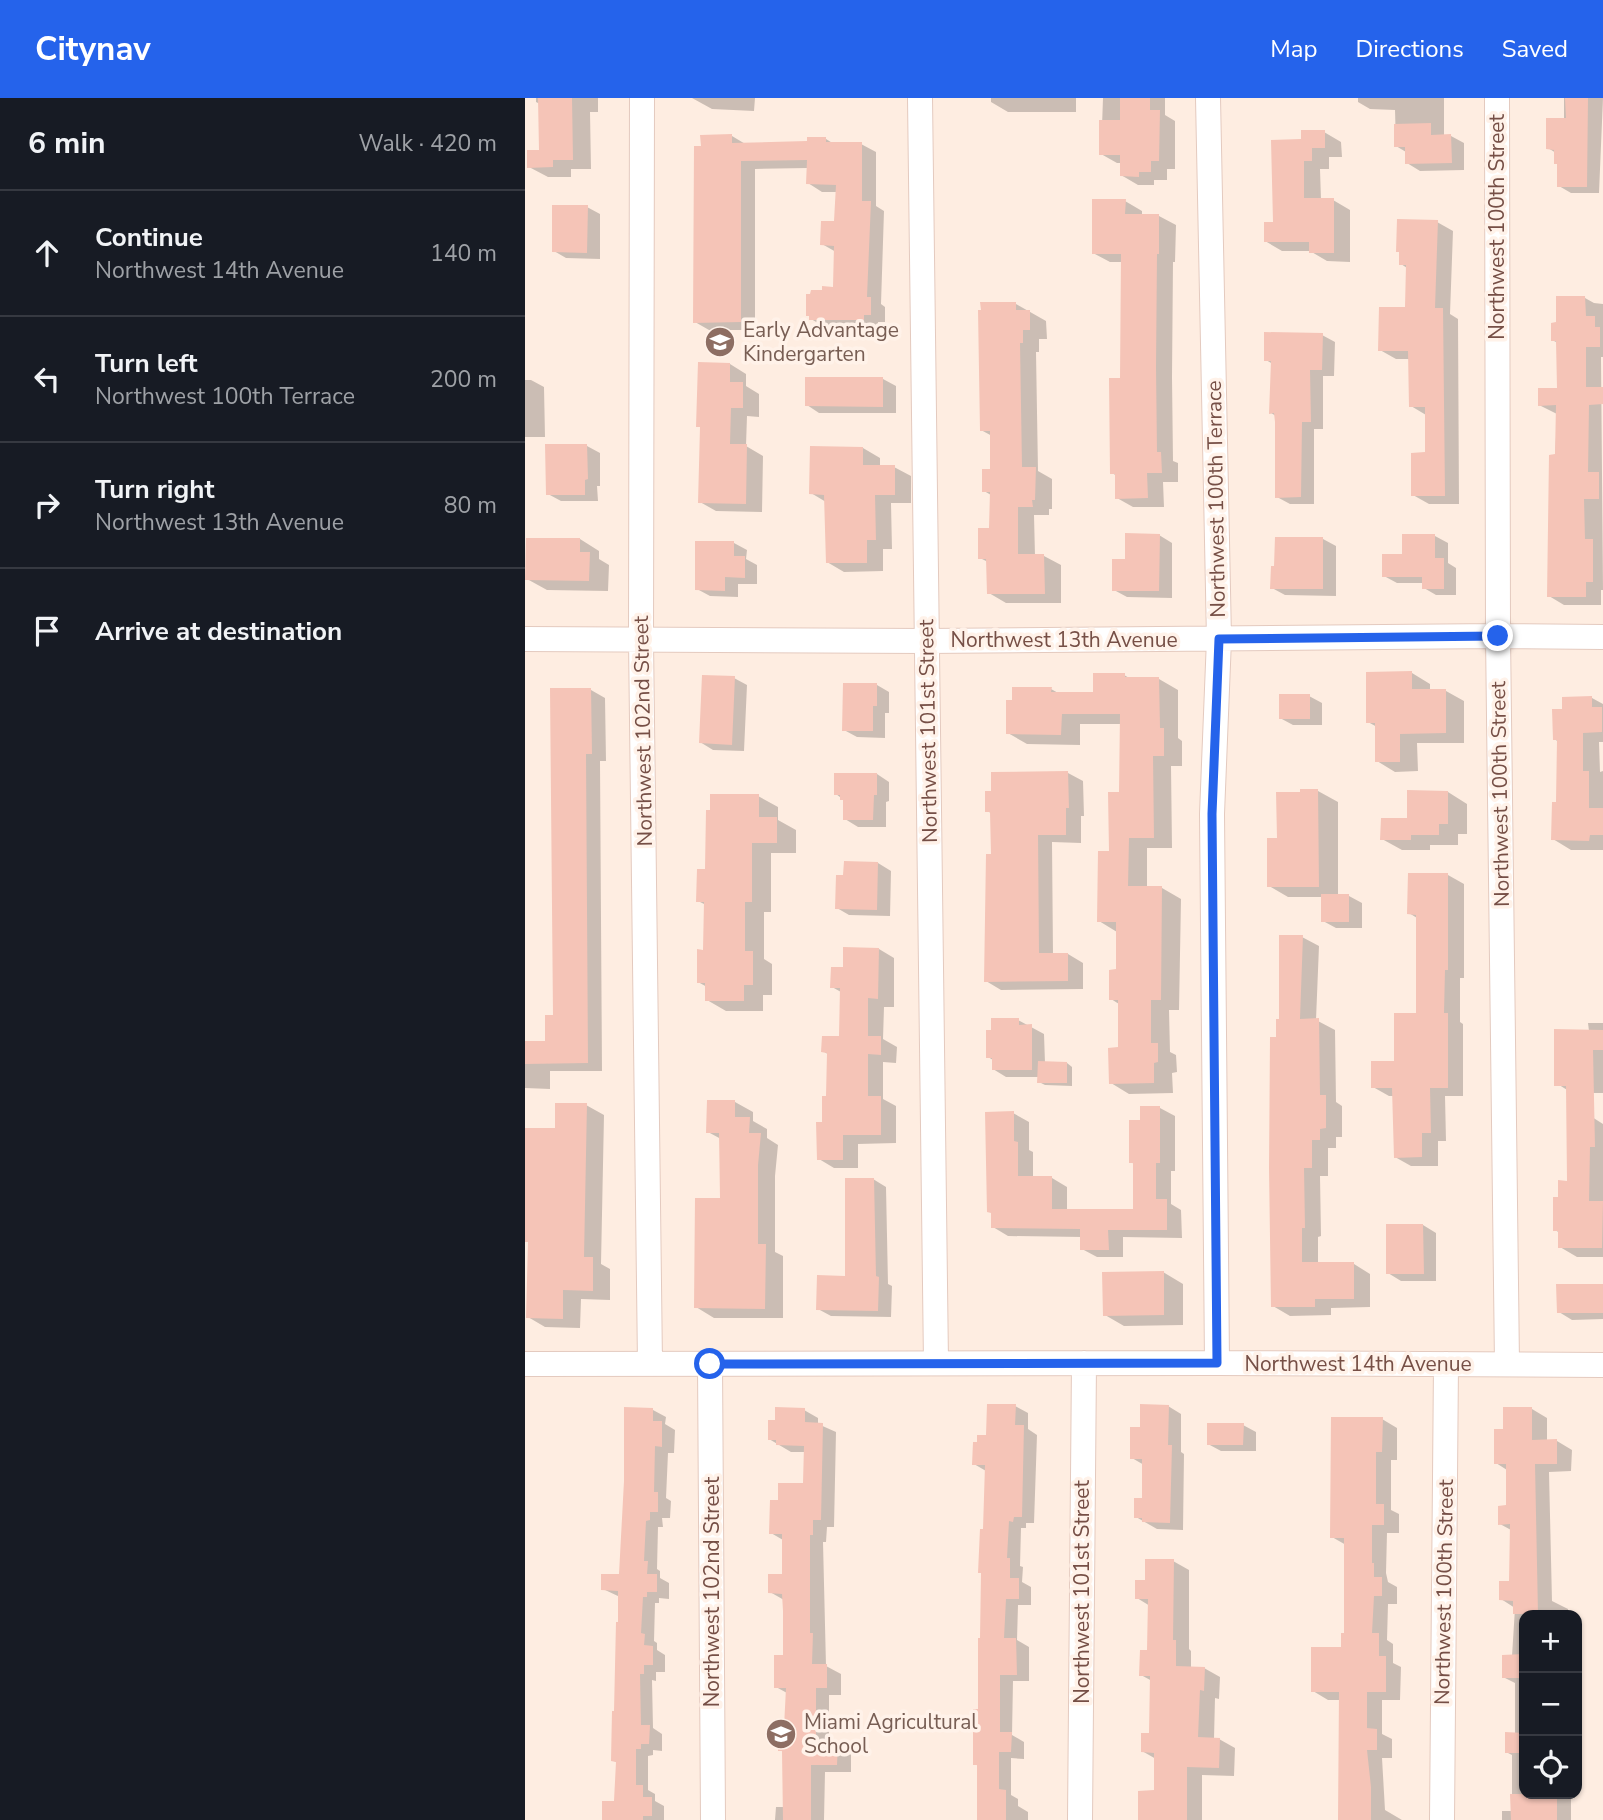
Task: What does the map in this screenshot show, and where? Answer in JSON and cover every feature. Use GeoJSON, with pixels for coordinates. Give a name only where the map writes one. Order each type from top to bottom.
{"type":"FeatureCollection","features":[{"type":"Feature","properties":{"kind":"street","name":"Northwest 102nd Street"},"geometry":{"type":"LineString","coordinates":[[642,98],[641,640],[650,1364]]}},
{"type":"Feature","properties":{"kind":"street","name":"Northwest 101st Street"},"geometry":{"type":"LineString","coordinates":[[920,98],[936,1363]]}},
{"type":"Feature","properties":{"kind":"street","name":"Northwest 100th Terrace"},"geometry":{"type":"LineString","coordinates":[[1208,98],[1219,639],[1212,814],[1217,1363]]}},
{"type":"Feature","properties":{"kind":"street","name":"Northwest 100th Street"},"geometry":{"type":"LineString","coordinates":[[1497,98],[1498,636],[1507,1364]]}},
{"type":"Feature","properties":{"kind":"street","name":"Northwest 13th Avenue"},"geometry":{"type":"LineString","coordinates":[[525,639],[926,641],[1498,636],[1603,638]]}},
{"type":"Feature","properties":{"kind":"street","name":"Northwest 101st Street"},"geometry":{"type":"LineString","coordinates":[[1080,1820],[1084,1363]]}},
{"type":"Feature","properties":{"kind":"street","name":"Northwest 14th Avenue"},"geometry":{"type":"LineString","coordinates":[[525,1364],[1603,1365]]}},
{"type":"Feature","properties":{"kind":"street","name":"Northwest 102nd Street"},"geometry":{"type":"LineString","coordinates":[[710,1364],[713,1820]]}},
{"type":"Feature","properties":{"kind":"street","name":"Northwest 100th Street"},"geometry":{"type":"LineString","coordinates":[[1442,1820],[1446,1364]]}},
{"type":"Feature","properties":{"kind":"building"},"geometry":{"type":"Polygon","coordinates":[[[538,98],[572,98],[573,160],[553,160],[553,167],[527,168],[527,150],[539,150],[538,98]]]}},
{"type":"Feature","properties":{"kind":"building"},"geometry":{"type":"Polygon","coordinates":[[[1120,98],[1150,98],[1150,110],[1160,110],[1159,161],[1151,161],[1151,172],[1139,172],[1139,177],[1120,176],[1120,155],[1099,155],[1099,120],[1120,120],[1120,98]]]}},
{"type":"Feature","properties":{"kind":"building"},"geometry":{"type":"Polygon","coordinates":[[[1565,98],[1588,98],[1587,187],[1557,187],[1554,150],[1546,149],[1546,118],[1566,118],[1565,98]]]}},
{"type":"Feature","properties":{"kind":"building"},"geometry":{"type":"Polygon","coordinates":[[[1431,123],[1431,135],[1451,134],[1452,163],[1405,164],[1405,147],[1394,147],[1394,124],[1431,123]]]}},
{"type":"Feature","properties":{"kind":"building"},"geometry":{"type":"Polygon","coordinates":[[[1301,130],[1325,130],[1325,148],[1312,148],[1312,161],[1304,161],[1304,198],[1334,198],[1334,253],[1309,253],[1309,242],[1264,242],[1264,222],[1273,222],[1271,140],[1301,139],[1301,130]]]}},
{"type":"Feature","properties":{"kind":"building"},"geometry":{"type":"Polygon","coordinates":[[[732,134],[732,143],[807,141],[807,137],[826,137],[826,142],[862,142],[862,201],[871,201],[867,297],[871,297],[871,315],[864,315],[864,320],[809,320],[809,316],[806,316],[806,294],[810,294],[811,290],[822,290],[822,286],[833,287],[834,246],[820,245],[821,221],[834,221],[836,185],[806,184],[807,160],[741,161],[741,322],[693,323],[694,146],[701,146],[700,135],[732,134]]]}},
{"type":"Feature","properties":{"kind":"building"},"geometry":{"type":"Polygon","coordinates":[[[1092,199],[1126,199],[1125,214],[1159,214],[1156,367],[1157,452],[1161,452],[1162,473],[1147,473],[1148,498],[1115,499],[1115,474],[1110,474],[1109,378],[1120,378],[1121,254],[1092,254],[1092,199]]]}},
{"type":"Feature","properties":{"kind":"building"},"geometry":{"type":"Polygon","coordinates":[[[552,205],[588,205],[587,253],[552,252],[552,205]]]}},
{"type":"Feature","properties":{"kind":"building"},"geometry":{"type":"Polygon","coordinates":[[[1397,219],[1438,220],[1435,308],[1443,308],[1445,496],[1411,496],[1411,453],[1425,452],[1425,407],[1409,407],[1408,351],[1378,351],[1379,307],[1405,307],[1406,265],[1399,265],[1399,252],[1396,252],[1397,219]]]}},
{"type":"Feature","properties":{"kind":"building"},"geometry":{"type":"Polygon","coordinates":[[[1556,296],[1585,296],[1586,316],[1595,316],[1595,327],[1600,327],[1600,347],[1586,347],[1586,387],[1603,387],[1603,404],[1589,405],[1588,472],[1599,472],[1599,499],[1584,499],[1585,539],[1593,539],[1593,582],[1586,582],[1586,597],[1547,597],[1549,455],[1555,454],[1556,405],[1538,406],[1538,388],[1557,388],[1556,341],[1551,341],[1551,323],[1556,322],[1556,296]]]}},
{"type":"Feature","properties":{"kind":"building"},"geometry":{"type":"Polygon","coordinates":[[[980,302],[1016,302],[1016,310],[1030,310],[1030,330],[1023,330],[1023,343],[1020,343],[1022,467],[1036,467],[1035,500],[1032,500],[1033,507],[1018,507],[1018,554],[1044,554],[1045,594],[987,594],[986,559],[978,559],[978,528],[989,528],[990,492],[982,492],[982,469],[990,469],[990,431],[980,431],[980,302]]]}},
{"type":"Feature","properties":{"kind":"building"},"geometry":{"type":"Polygon","coordinates":[[[1264,332],[1323,333],[1322,370],[1310,370],[1311,422],[1302,422],[1301,497],[1275,498],[1275,422],[1274,413],[1269,414],[1271,361],[1264,361],[1264,332]]]}},
{"type":"Feature","properties":{"kind":"building"},"geometry":{"type":"Polygon","coordinates":[[[698,362],[730,363],[730,382],[743,382],[743,408],[731,408],[730,444],[747,444],[746,504],[698,503],[698,362]]]}},
{"type":"Feature","properties":{"kind":"building"},"geometry":{"type":"Polygon","coordinates":[[[805,377],[883,377],[883,407],[805,406],[805,377]]]}},
{"type":"Feature","properties":{"kind":"building"},"geometry":{"type":"Polygon","coordinates":[[[545,444],[587,444],[588,479],[585,480],[585,495],[546,495],[545,444]]]}},
{"type":"Feature","properties":{"kind":"building"},"geometry":{"type":"Polygon","coordinates":[[[810,446],[863,447],[863,465],[895,465],[895,495],[875,495],[876,540],[867,540],[867,563],[826,563],[824,495],[809,494],[810,446]]]}},
{"type":"Feature","properties":{"kind":"building"},"geometry":{"type":"Polygon","coordinates":[[[1125,533],[1160,534],[1159,591],[1112,591],[1112,559],[1125,559],[1125,533]]]}},
{"type":"Feature","properties":{"kind":"building"},"geometry":{"type":"Polygon","coordinates":[[[1402,534],[1435,534],[1435,558],[1444,558],[1444,589],[1422,589],[1422,577],[1382,577],[1382,554],[1402,554],[1402,534]]]}},
{"type":"Feature","properties":{"kind":"building"},"geometry":{"type":"Polygon","coordinates":[[[1275,537],[1323,537],[1323,589],[1270,589],[1275,537]]]}},
{"type":"Feature","properties":{"kind":"building"},"geometry":{"type":"Polygon","coordinates":[[[526,538],[580,538],[580,552],[590,552],[589,581],[525,580],[526,538]]]}},
{"type":"Feature","properties":{"kind":"building"},"geometry":{"type":"Polygon","coordinates":[[[695,541],[734,541],[734,556],[745,556],[745,578],[725,577],[725,591],[695,590],[695,541]]]}},
{"type":"Feature","properties":{"kind":"building"},"geometry":{"type":"Polygon","coordinates":[[[1412,671],[1412,689],[1446,689],[1446,733],[1400,734],[1400,762],[1375,762],[1375,723],[1366,723],[1366,672],[1412,671]]]}},
{"type":"Feature","properties":{"kind":"building"},"geometry":{"type":"Polygon","coordinates":[[[1093,673],[1159,677],[1160,728],[1164,728],[1164,756],[1153,756],[1154,838],[1129,838],[1128,886],[1162,886],[1161,1000],[1151,1000],[1151,1043],[1158,1043],[1154,1083],[1109,1084],[1108,1048],[1118,1047],[1118,1000],[1109,1000],[1109,970],[1116,969],[1116,922],[1097,922],[1098,851],[1109,851],[1108,792],[1119,792],[1120,714],[1062,714],[1061,735],[1006,734],[1006,700],[1012,700],[1012,687],[1052,687],[1051,692],[1093,692],[1093,673]]]}},
{"type":"Feature","properties":{"kind":"building"},"geometry":{"type":"Polygon","coordinates":[[[702,675],[735,676],[732,745],[699,743],[702,675]]]}},
{"type":"Feature","properties":{"kind":"building"},"geometry":{"type":"Polygon","coordinates":[[[843,683],[877,683],[873,731],[842,731],[843,683]]]}},
{"type":"Feature","properties":{"kind":"building"},"geometry":{"type":"Polygon","coordinates":[[[550,688],[591,688],[592,754],[586,754],[588,1063],[525,1064],[525,1041],[545,1041],[545,1015],[553,1015],[550,688]]]}},
{"type":"Feature","properties":{"kind":"building"},"geometry":{"type":"Polygon","coordinates":[[[1279,694],[1310,694],[1310,719],[1279,719],[1279,694]]]}},
{"type":"Feature","properties":{"kind":"building"},"geometry":{"type":"Polygon","coordinates":[[[1592,696],[1592,707],[1602,707],[1602,732],[1583,733],[1583,771],[1589,771],[1589,808],[1603,808],[1603,835],[1590,835],[1589,841],[1551,840],[1552,802],[1556,802],[1557,740],[1553,740],[1552,709],[1562,709],[1562,697],[1592,696]]]}},
{"type":"Feature","properties":{"kind":"building"},"geometry":{"type":"Polygon","coordinates":[[[1068,771],[1069,808],[1066,808],[1066,835],[1038,835],[1039,953],[1068,953],[1068,981],[984,982],[986,854],[991,854],[990,812],[985,812],[985,791],[991,791],[991,772],[1068,771]]]}},
{"type":"Feature","properties":{"kind":"building"},"geometry":{"type":"Polygon","coordinates":[[[834,773],[877,773],[873,820],[843,820],[843,800],[840,800],[840,795],[834,795],[834,773]]]}},
{"type":"Feature","properties":{"kind":"building"},"geometry":{"type":"Polygon","coordinates":[[[1300,789],[1318,789],[1319,887],[1267,887],[1267,838],[1277,838],[1276,792],[1300,792],[1300,789]]]}},
{"type":"Feature","properties":{"kind":"building"},"geometry":{"type":"Polygon","coordinates":[[[1407,790],[1448,791],[1448,824],[1439,824],[1439,835],[1411,835],[1411,840],[1380,840],[1381,818],[1407,818],[1407,790]]]}},
{"type":"Feature","properties":{"kind":"building"},"geometry":{"type":"Polygon","coordinates":[[[710,794],[759,794],[759,817],[777,817],[777,843],[752,843],[752,902],[745,902],[745,951],[753,951],[753,985],[744,985],[744,1001],[705,1001],[705,983],[697,983],[697,949],[703,950],[704,902],[696,902],[697,869],[705,869],[706,810],[710,810],[710,794]]]}},
{"type":"Feature","properties":{"kind":"building"},"geometry":{"type":"Polygon","coordinates":[[[844,861],[878,862],[877,910],[835,909],[836,875],[843,875],[844,861]]]}},
{"type":"Feature","properties":{"kind":"building"},"geometry":{"type":"Polygon","coordinates":[[[1408,873],[1448,873],[1448,970],[1445,970],[1444,1013],[1448,1013],[1448,1088],[1430,1088],[1431,1133],[1422,1133],[1422,1157],[1394,1158],[1392,1088],[1371,1088],[1371,1061],[1394,1061],[1394,1013],[1416,1013],[1416,915],[1407,914],[1408,873]]]}},
{"type":"Feature","properties":{"kind":"building"},"geometry":{"type":"Polygon","coordinates":[[[1321,894],[1349,894],[1349,922],[1321,922],[1321,894]]]}},
{"type":"Feature","properties":{"kind":"building"},"geometry":{"type":"Polygon","coordinates":[[[1279,935],[1303,935],[1300,1019],[1319,1018],[1320,1095],[1326,1095],[1326,1128],[1320,1129],[1320,1140],[1312,1140],[1312,1168],[1304,1168],[1305,1228],[1302,1228],[1302,1262],[1354,1262],[1354,1299],[1315,1299],[1315,1307],[1271,1307],[1270,1037],[1276,1037],[1276,1019],[1279,1019],[1279,935]]]}},
{"type":"Feature","properties":{"kind":"building"},"geometry":{"type":"Polygon","coordinates":[[[843,947],[879,948],[878,999],[868,998],[868,1036],[881,1036],[881,1055],[868,1054],[868,1096],[881,1096],[881,1135],[843,1135],[843,1160],[817,1160],[816,1122],[822,1122],[822,1096],[826,1096],[827,1053],[821,1052],[822,1036],[839,1036],[840,988],[830,988],[831,967],[843,967],[843,947]]]}},
{"type":"Feature","properties":{"kind":"building"},"geometry":{"type":"Polygon","coordinates":[[[991,1018],[1019,1018],[1019,1025],[1032,1024],[1032,1070],[992,1070],[992,1058],[986,1058],[986,1030],[991,1030],[991,1018]]]}},
{"type":"Feature","properties":{"kind":"building"},"geometry":{"type":"Polygon","coordinates":[[[1554,1029],[1603,1030],[1603,1050],[1593,1050],[1595,1147],[1590,1147],[1589,1201],[1603,1201],[1602,1248],[1558,1248],[1558,1231],[1553,1231],[1553,1197],[1558,1197],[1558,1180],[1567,1181],[1566,1086],[1554,1086],[1554,1029]]]}},
{"type":"Feature","properties":{"kind":"building"},"geometry":{"type":"Polygon","coordinates":[[[1038,1061],[1067,1062],[1067,1083],[1037,1083],[1038,1061]]]}},
{"type":"Feature","properties":{"kind":"building"},"geometry":{"type":"Polygon","coordinates":[[[707,1100],[735,1100],[735,1117],[750,1117],[749,1133],[761,1133],[758,1165],[758,1244],[766,1244],[765,1309],[694,1308],[695,1198],[720,1198],[719,1133],[706,1133],[707,1100]]]}},
{"type":"Feature","properties":{"kind":"building"},"geometry":{"type":"Polygon","coordinates":[[[555,1103],[587,1103],[584,1257],[593,1257],[593,1291],[563,1290],[563,1319],[526,1318],[528,1242],[525,1242],[525,1128],[555,1128],[555,1103]]]}},
{"type":"Feature","properties":{"kind":"building"},"geometry":{"type":"Polygon","coordinates":[[[1140,1106],[1160,1106],[1160,1163],[1156,1163],[1156,1199],[1167,1199],[1167,1230],[1108,1230],[1109,1250],[1080,1250],[1080,1229],[991,1228],[991,1213],[987,1212],[985,1112],[1014,1111],[1018,1176],[1052,1176],[1052,1209],[1133,1209],[1129,1120],[1140,1120],[1140,1106]]]}},
{"type":"Feature","properties":{"kind":"building"},"geometry":{"type":"Polygon","coordinates":[[[845,1178],[874,1178],[878,1311],[816,1310],[817,1275],[845,1276],[845,1178]]]}},
{"type":"Feature","properties":{"kind":"building"},"geometry":{"type":"Polygon","coordinates":[[[1386,1224],[1423,1224],[1424,1274],[1386,1274],[1386,1224]]]}},
{"type":"Feature","properties":{"kind":"building"},"geometry":{"type":"Polygon","coordinates":[[[1164,1271],[1164,1315],[1103,1316],[1102,1272],[1164,1271]]]}},
{"type":"Feature","properties":{"kind":"building"},"geometry":{"type":"Polygon","coordinates":[[[1556,1284],[1603,1284],[1603,1313],[1557,1313],[1556,1284]]]}},
{"type":"Feature","properties":{"kind":"building"},"geometry":{"type":"Polygon","coordinates":[[[987,1404],[1016,1404],[1015,1425],[1024,1425],[1022,1517],[1014,1517],[1013,1522],[1009,1521],[1007,1558],[1010,1558],[1010,1578],[1019,1578],[1019,1599],[1006,1599],[1004,1638],[1016,1638],[1017,1675],[1000,1675],[1000,1732],[1012,1732],[1011,1752],[999,1752],[999,1789],[1006,1790],[1006,1820],[977,1820],[977,1765],[973,1765],[973,1709],[978,1709],[981,1573],[978,1573],[980,1529],[983,1529],[985,1465],[972,1465],[973,1442],[977,1442],[977,1435],[986,1435],[987,1404]]]}},
{"type":"Feature","properties":{"kind":"building"},"geometry":{"type":"Polygon","coordinates":[[[1140,1404],[1169,1405],[1168,1445],[1172,1445],[1170,1523],[1142,1522],[1142,1518],[1134,1518],[1134,1498],[1142,1498],[1142,1459],[1130,1459],[1130,1427],[1140,1427],[1140,1404]]]}},
{"type":"Feature","properties":{"kind":"building"},"geometry":{"type":"Polygon","coordinates":[[[624,1407],[653,1408],[653,1421],[662,1421],[662,1447],[655,1446],[654,1492],[658,1492],[658,1512],[650,1512],[650,1520],[646,1521],[644,1561],[648,1561],[647,1574],[657,1574],[657,1592],[647,1592],[647,1597],[643,1597],[641,1633],[645,1634],[644,1645],[653,1646],[653,1665],[644,1665],[644,1674],[640,1674],[641,1725],[650,1725],[649,1744],[641,1744],[641,1749],[636,1749],[636,1785],[643,1785],[643,1797],[652,1797],[652,1816],[643,1816],[643,1820],[602,1820],[602,1801],[614,1801],[616,1762],[611,1761],[618,1591],[601,1590],[601,1574],[619,1574],[624,1481],[624,1407]]]}},
{"type":"Feature","properties":{"kind":"building"},"geometry":{"type":"Polygon","coordinates":[[[775,1407],[805,1408],[805,1422],[823,1423],[821,1520],[813,1520],[813,1535],[810,1535],[810,1633],[813,1633],[812,1664],[827,1664],[827,1688],[816,1688],[816,1740],[838,1741],[837,1765],[811,1765],[811,1820],[783,1820],[782,1751],[778,1751],[778,1727],[784,1727],[786,1688],[774,1688],[774,1655],[783,1655],[782,1594],[768,1593],[768,1574],[782,1574],[782,1534],[769,1534],[770,1500],[778,1500],[778,1483],[803,1483],[804,1446],[776,1445],[776,1440],[768,1440],[768,1420],[775,1420],[775,1407]]]}},
{"type":"Feature","properties":{"kind":"building"},"geometry":{"type":"Polygon","coordinates":[[[1503,1407],[1532,1407],[1532,1440],[1557,1439],[1557,1464],[1535,1464],[1538,1610],[1519,1610],[1519,1614],[1513,1614],[1513,1601],[1499,1600],[1499,1581],[1509,1581],[1510,1524],[1498,1525],[1498,1506],[1506,1505],[1506,1464],[1494,1464],[1494,1429],[1503,1429],[1503,1407]]]}},
{"type":"Feature","properties":{"kind":"building"},"geometry":{"type":"Polygon","coordinates":[[[1331,1417],[1383,1417],[1382,1452],[1376,1452],[1376,1504],[1384,1504],[1384,1525],[1372,1525],[1372,1563],[1374,1577],[1382,1577],[1382,1596],[1374,1596],[1372,1633],[1379,1633],[1379,1656],[1386,1656],[1386,1692],[1367,1692],[1367,1728],[1377,1729],[1377,1750],[1367,1750],[1371,1820],[1338,1820],[1339,1692],[1311,1692],[1311,1647],[1341,1647],[1341,1633],[1344,1633],[1344,1538],[1330,1538],[1331,1417]]]}},
{"type":"Feature","properties":{"kind":"building"},"geometry":{"type":"Polygon","coordinates":[[[1207,1423],[1244,1423],[1243,1445],[1207,1445],[1207,1423]]]}},
{"type":"Feature","properties":{"kind":"building"},"geometry":{"type":"Polygon","coordinates":[[[1145,1559],[1174,1559],[1173,1640],[1176,1640],[1176,1666],[1205,1667],[1204,1691],[1200,1690],[1198,1737],[1220,1738],[1219,1768],[1187,1767],[1187,1820],[1138,1820],[1138,1791],[1154,1790],[1154,1753],[1141,1752],[1141,1733],[1149,1733],[1150,1676],[1139,1676],[1140,1650],[1147,1650],[1148,1599],[1135,1599],[1135,1580],[1145,1580],[1145,1559]]]}},
{"type":"Feature","properties":{"kind":"building"},"geometry":{"type":"Polygon","coordinates":[[[1519,1654],[1519,1678],[1502,1678],[1502,1655],[1519,1654]]]}},
{"type":"Feature","properties":{"kind":"building"},"geometry":{"type":"Polygon","coordinates":[[[1505,1732],[1519,1733],[1519,1753],[1505,1753],[1505,1732]]]}},
{"type":"Feature","properties":{"kind":"building"},"geometry":{"type":"Polygon","coordinates":[[[1510,1794],[1519,1794],[1519,1799],[1557,1799],[1557,1820],[1511,1820],[1510,1794]]]}},
{"type":"Feature","properties":{"kind":"place","name":"Early Advantage Kindergarten"},"geometry":{"type":"Point","coordinates":[720,342]}},
{"type":"Feature","properties":{"kind":"place","name":"Miami Agricultural School"},"geometry":{"type":"Point","coordinates":[781,1734]}},
{"type":"Feature","properties":{"kind":"route"},"geometry":{"type":"LineString","coordinates":[[710,1364],[1217,1363],[1212,814],[1219,639],[1498,636]]}}]}
